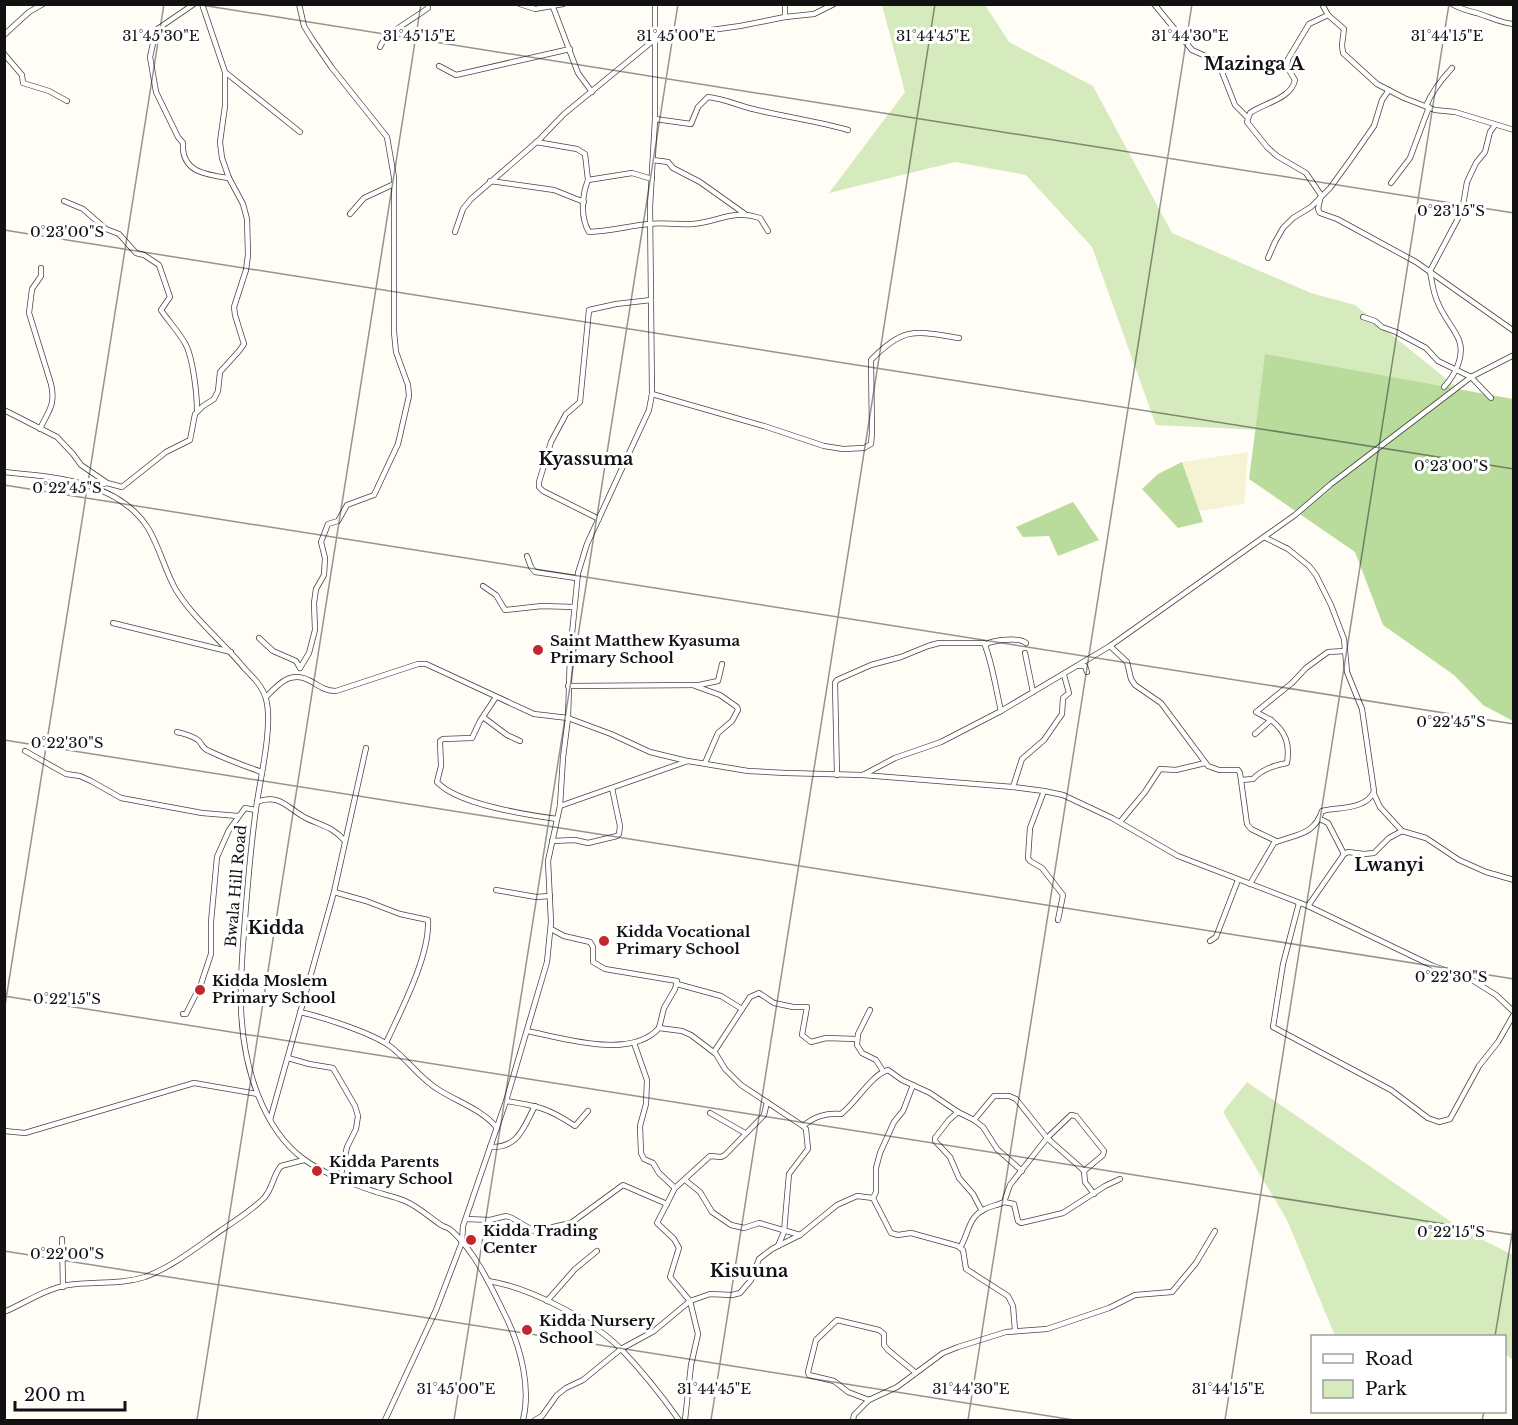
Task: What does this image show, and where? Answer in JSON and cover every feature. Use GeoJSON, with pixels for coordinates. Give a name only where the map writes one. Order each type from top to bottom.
{"type":"FeatureCollection","features":[{"type":"Feature","properties":{"kind":"street"},"geometry":{"type":"LineString","coordinates":[[4,35],[29,12],[43,4]]}},
{"type":"Feature","properties":{"kind":"street"},"geometry":{"type":"LineString","coordinates":[[194,4],[156,30],[150,57],[156,92],[183,143],[182,151],[186,163],[205,174],[229,178]]}},
{"type":"Feature","properties":{"kind":"street"},"geometry":{"type":"LineString","coordinates":[[197,410],[217,395],[220,372],[244,344],[234,307],[246,270],[248,255],[247,219],[243,204],[229,178],[220,150],[225,106],[225,72],[202,4]]}},
{"type":"Feature","properties":{"kind":"street"},"geometry":{"type":"LineString","coordinates":[[299,4],[304,26],[312,39],[387,137],[394,184],[395,342],[409,396],[398,444],[374,495],[347,505],[338,521],[328,524],[321,542],[325,558],[324,576],[316,589],[315,630],[309,653],[300,668]]}},
{"type":"Feature","properties":{"kind":"street"},"geometry":{"type":"LineString","coordinates":[[380,47],[382,41],[412,21],[428,8],[428,4]]}},
{"type":"Feature","properties":{"kind":"street"},"geometry":{"type":"LineString","coordinates":[[520,4],[529,9],[563,4]]}},
{"type":"Feature","properties":{"kind":"street"},"geometry":{"type":"LineString","coordinates":[[385,1420],[428,1329],[462,1242],[466,1219],[506,1101],[547,962],[551,929],[548,861],[560,806],[568,718],[568,686],[576,578],[588,544],[649,410],[652,394],[650,224],[655,118],[655,4]]}},
{"type":"Feature","properties":{"kind":"street"},"geometry":{"type":"LineString","coordinates":[[784,17],[785,4]]}},
{"type":"Feature","properties":{"kind":"street"},"geometry":{"type":"LineString","coordinates":[[654,30],[668,36],[747,25],[784,17],[820,13],[834,4]]}},
{"type":"Feature","properties":{"kind":"street"},"geometry":{"type":"LineString","coordinates":[[1154,4],[1192,50],[1212,59],[1220,67],[1235,105],[1247,117],[1247,122],[1259,140],[1277,156],[1306,173],[1321,195],[1318,209],[1320,213],[1337,219],[1430,272],[1485,313],[1514,331]]}},
{"type":"Feature","properties":{"kind":"street"},"geometry":{"type":"LineString","coordinates":[[1322,4],[1328,15],[1344,29],[1343,53],[1377,84],[1428,107],[1455,112],[1514,130]]}},
{"type":"Feature","properties":{"kind":"street"},"geometry":{"type":"LineString","coordinates":[[1452,4],[1464,11],[1480,14],[1498,22],[1514,24]]}},
{"type":"Feature","properties":{"kind":"street"},"geometry":{"type":"LineString","coordinates":[[553,7],[578,73],[592,92]]}},
{"type":"Feature","properties":{"kind":"street"},"geometry":{"type":"LineString","coordinates":[[1247,117],[1254,109],[1277,99],[1293,87],[1295,80],[1287,67],[1288,59],[1310,24],[1328,15]]}},
{"type":"Feature","properties":{"kind":"street"},"geometry":{"type":"LineString","coordinates":[[455,232],[463,209],[490,181],[536,142],[564,114],[654,40]]}},
{"type":"Feature","properties":{"kind":"street"},"geometry":{"type":"LineString","coordinates":[[439,66],[456,75],[570,49]]}},
{"type":"Feature","properties":{"kind":"street"},"geometry":{"type":"LineString","coordinates":[[4,54],[22,75],[23,83],[49,91],[67,101]]}},
{"type":"Feature","properties":{"kind":"street"},"geometry":{"type":"LineString","coordinates":[[1391,183],[1410,158],[1431,95],[1452,68]]}},
{"type":"Feature","properties":{"kind":"street"},"geometry":{"type":"LineString","coordinates":[[225,72],[300,132]]}},
{"type":"Feature","properties":{"kind":"street"},"geometry":{"type":"LineString","coordinates":[[1268,258],[1283,228],[1293,218],[1311,207],[1329,188],[1374,126],[1382,100],[1389,90]]}},
{"type":"Feature","properties":{"kind":"street"},"geometry":{"type":"LineString","coordinates":[[655,118],[691,124],[698,107],[708,97],[733,101],[750,108],[848,130]]}},
{"type":"Feature","properties":{"kind":"street"},"geometry":{"type":"LineString","coordinates":[[1444,387],[1456,369],[1461,356],[1459,340],[1436,300],[1430,272],[1462,211],[1467,182],[1476,163],[1485,153],[1490,132],[1495,125]]}},
{"type":"Feature","properties":{"kind":"street"},"geometry":{"type":"LineString","coordinates":[[536,142],[577,149],[585,154],[588,180],[584,189],[583,217],[589,232],[650,224],[692,224],[745,214]]}},
{"type":"Feature","properties":{"kind":"street"},"geometry":{"type":"LineString","coordinates":[[653,160],[668,162],[673,168],[700,182],[745,214],[760,218],[768,231]]}},
{"type":"Feature","properties":{"kind":"street"},"geometry":{"type":"LineString","coordinates":[[588,180],[632,173],[652,179]]}},
{"type":"Feature","properties":{"kind":"street"},"geometry":{"type":"LineString","coordinates":[[490,181],[554,190],[584,202]]}},
{"type":"Feature","properties":{"kind":"street"},"geometry":{"type":"LineString","coordinates":[[350,214],[364,198],[394,184]]}},
{"type":"Feature","properties":{"kind":"street"},"geometry":{"type":"LineString","coordinates":[[64,201],[83,209],[106,229],[119,234],[135,253],[144,255],[159,265],[170,297],[161,310],[187,348],[196,390],[197,410],[190,440],[166,452],[122,487],[119,500]]}},
{"type":"Feature","properties":{"kind":"street"},"geometry":{"type":"LineString","coordinates":[[40,429],[51,411],[52,393],[49,375],[29,314],[32,289],[41,276],[41,268]]}},
{"type":"Feature","properties":{"kind":"street"},"geometry":{"type":"LineString","coordinates":[[599,519],[543,490],[539,487],[539,482],[551,442],[566,414],[580,402],[589,310],[651,300]]}},
{"type":"Feature","properties":{"kind":"street"},"geometry":{"type":"LineString","coordinates":[[1363,317],[1426,348],[1438,361],[1471,377],[1491,398]]}},
{"type":"Feature","properties":{"kind":"street"},"geometry":{"type":"LineString","coordinates":[[652,394],[824,446],[843,449],[864,448],[871,444],[872,434],[871,360],[896,337],[903,334],[931,334],[959,338]]}},
{"type":"Feature","properties":{"kind":"street"},"geometry":{"type":"LineString","coordinates":[[863,775],[895,758],[941,742],[1001,711],[1110,646],[1264,537],[1471,377],[1514,355]]}},
{"type":"Feature","properties":{"kind":"street"},"geometry":{"type":"LineString","coordinates":[[4,410],[57,437],[86,469],[107,483],[122,487]]}},
{"type":"Feature","properties":{"kind":"street"},"geometry":{"type":"LineString","coordinates":[[4,472],[61,478],[94,487],[119,500],[137,515],[147,528],[183,601],[231,652],[266,697],[283,681],[300,676],[325,690],[336,691],[418,663],[426,664],[534,714],[568,718],[650,752],[688,761],[748,771],[863,775],[1013,787],[1063,795],[1120,822],[1178,856],[1308,906],[1433,966],[1469,978],[1496,995],[1514,1013],[1498,1042],[1479,1066],[1450,1119],[1439,1122],[1428,1118],[1391,1090],[1273,1027],[1283,964],[1299,903]]}},
{"type":"Feature","properties":{"kind":"street"},"geometry":{"type":"LineString","coordinates":[[94,487],[107,483]]}},
{"type":"Feature","properties":{"kind":"street"},"geometry":{"type":"LineString","coordinates":[[1264,537],[1301,558],[1316,575],[1335,616],[1344,639],[1347,672],[1362,709],[1374,794],[1380,807],[1402,831],[1426,838],[1459,860],[1486,872],[1514,880]]}},
{"type":"Feature","properties":{"kind":"street"},"geometry":{"type":"LineString","coordinates":[[527,556],[533,572],[576,578]]}},
{"type":"Feature","properties":{"kind":"street"},"geometry":{"type":"LineString","coordinates":[[483,586],[496,595],[504,610],[542,606],[574,607]]}},
{"type":"Feature","properties":{"kind":"street"},"geometry":{"type":"LineString","coordinates":[[113,623],[231,652]]}},
{"type":"Feature","properties":{"kind":"street"},"geometry":{"type":"LineString","coordinates":[[259,638],[273,651],[296,661],[300,668],[300,676]]}},
{"type":"Feature","properties":{"kind":"street"},"geometry":{"type":"LineString","coordinates":[[986,648],[986,644],[992,642],[1022,640],[1026,643]]}},
{"type":"Feature","properties":{"kind":"street"},"geometry":{"type":"LineString","coordinates":[[837,775],[835,683],[871,664],[939,644],[981,643],[989,653],[1001,711]]}},
{"type":"Feature","properties":{"kind":"street"},"geometry":{"type":"LineString","coordinates":[[1110,646],[1126,662],[1135,685],[1161,703],[1205,763],[1219,770],[1238,770],[1246,824],[1276,842]]}},
{"type":"Feature","properties":{"kind":"street"},"geometry":{"type":"LineString","coordinates":[[1241,780],[1253,779],[1259,772],[1277,764],[1287,763],[1290,752],[1287,737],[1271,720],[1256,712],[1328,652],[1345,651]]}},
{"type":"Feature","properties":{"kind":"street"},"geometry":{"type":"LineString","coordinates":[[1025,652],[1033,692]]}},
{"type":"Feature","properties":{"kind":"street"},"geometry":{"type":"LineString","coordinates":[[568,686],[693,685],[718,681],[722,664]]}},
{"type":"Feature","properties":{"kind":"street"},"geometry":{"type":"LineString","coordinates":[[1078,666],[1085,666],[1087,672]]}},
{"type":"Feature","properties":{"kind":"street"},"geometry":{"type":"LineString","coordinates":[[1013,787],[1022,759],[1044,740],[1062,714],[1064,698],[1069,693],[1064,675]]}},
{"type":"Feature","properties":{"kind":"street"},"geometry":{"type":"LineString","coordinates":[[693,685],[720,695],[738,710],[732,721],[718,733],[705,763]]}},
{"type":"Feature","properties":{"kind":"street","name":"Bwala Hill Road"},"geometry":{"type":"LineString","coordinates":[[266,697],[267,725],[248,868],[241,1000],[244,1042],[258,1094],[270,1120],[282,1138],[304,1160],[318,1170],[340,1179],[405,1201],[449,1228],[462,1242],[488,1281],[515,1340],[526,1385],[524,1420]]}},
{"type":"Feature","properties":{"kind":"street"},"geometry":{"type":"LineString","coordinates":[[496,697],[472,738],[440,741],[441,765],[437,779],[439,784],[455,794],[483,804],[557,819]]}},
{"type":"Feature","properties":{"kind":"street"},"geometry":{"type":"LineString","coordinates":[[483,717],[507,735],[520,741]]}},
{"type":"Feature","properties":{"kind":"street"},"geometry":{"type":"LineString","coordinates":[[1255,734],[1271,720]]}},
{"type":"Feature","properties":{"kind":"street"},"geometry":{"type":"LineString","coordinates":[[177,732],[195,738],[203,748],[210,752],[262,772]]}},
{"type":"Feature","properties":{"kind":"street"},"geometry":{"type":"LineString","coordinates":[[270,1120],[334,892],[366,748]]}},
{"type":"Feature","properties":{"kind":"street"},"geometry":{"type":"LineString","coordinates":[[25,751],[66,774],[80,776],[121,798],[202,813],[238,816]]}},
{"type":"Feature","properties":{"kind":"street"},"geometry":{"type":"LineString","coordinates":[[560,806],[688,761]]}},
{"type":"Feature","properties":{"kind":"street"},"geometry":{"type":"LineString","coordinates":[[1120,822],[1145,792],[1160,769],[1176,770],[1205,763]]}},
{"type":"Feature","properties":{"kind":"street"},"geometry":{"type":"LineString","coordinates":[[552,841],[575,840],[588,843],[619,834],[620,826],[612,788]]}},
{"type":"Feature","properties":{"kind":"street"},"geometry":{"type":"LineString","coordinates":[[1044,791],[1030,828],[1028,858],[1042,868],[1063,894],[1058,920]]}},
{"type":"Feature","properties":{"kind":"street"},"geometry":{"type":"LineString","coordinates":[[1250,884],[1276,842],[1300,835],[1317,824],[1322,811],[1349,808],[1374,794]]}},
{"type":"Feature","properties":{"kind":"street"},"geometry":{"type":"LineString","coordinates":[[257,802],[268,799],[290,805],[303,816],[326,825],[345,842]]}},
{"type":"Feature","properties":{"kind":"street"},"geometry":{"type":"LineString","coordinates":[[183,1014],[186,1014],[201,984],[211,954],[211,922],[218,856],[238,816],[247,808],[256,810]]}},
{"type":"Feature","properties":{"kind":"street"},"geometry":{"type":"LineString","coordinates":[[1320,819],[1328,823],[1344,854]]}},
{"type":"Feature","properties":{"kind":"street"},"geometry":{"type":"LineString","coordinates":[[1308,906],[1344,854],[1348,852],[1374,853],[1389,838],[1402,831]]}},
{"type":"Feature","properties":{"kind":"street"},"geometry":{"type":"LineString","coordinates":[[1210,941],[1216,937],[1220,929],[1238,880]]}},
{"type":"Feature","properties":{"kind":"street"},"geometry":{"type":"LineString","coordinates":[[496,890],[536,897],[550,896]]}},
{"type":"Feature","properties":{"kind":"street"},"geometry":{"type":"LineString","coordinates":[[334,892],[400,914],[428,920],[428,934],[413,984],[386,1043]]}},
{"type":"Feature","properties":{"kind":"street"},"geometry":{"type":"LineString","coordinates":[[551,929],[564,936],[591,942],[593,962],[605,969],[677,981],[677,984],[721,996],[742,1010]]}},
{"type":"Feature","properties":{"kind":"street"},"geometry":{"type":"LineString","coordinates":[[527,1030],[590,1043],[634,1043],[659,1028],[664,1008],[677,984]]}},
{"type":"Feature","properties":{"kind":"street"},"geometry":{"type":"LineString","coordinates":[[714,1052],[750,997],[761,994],[774,1003],[807,1008],[802,1035],[812,1042],[826,1038],[856,1039]]}},
{"type":"Feature","properties":{"kind":"street"},"geometry":{"type":"LineString","coordinates":[[870,1010],[856,1039],[859,1049],[876,1060],[884,1071],[930,1093],[958,1112],[975,1120],[983,1127],[997,1149],[1022,1171]]}},
{"type":"Feature","properties":{"kind":"street"},"geometry":{"type":"LineString","coordinates":[[300,1012],[318,1016],[386,1043],[436,1089],[484,1116],[496,1128]]}},
{"type":"Feature","properties":{"kind":"street"},"geometry":{"type":"LineString","coordinates":[[659,1028],[682,1030],[714,1052],[725,1069],[741,1085],[806,1129],[808,1149],[789,1174],[784,1232],[778,1246]]}},
{"type":"Feature","properties":{"kind":"street"},"geometry":{"type":"LineString","coordinates":[[634,1043],[647,1080],[646,1104],[640,1126],[641,1153],[675,1188]]}},
{"type":"Feature","properties":{"kind":"street"},"geometry":{"type":"LineString","coordinates":[[288,1058],[333,1068],[355,1106],[358,1116],[357,1124],[347,1147],[340,1179]]}},
{"type":"Feature","properties":{"kind":"street"},"geometry":{"type":"LineString","coordinates":[[803,1126],[826,1114],[841,1114],[884,1071]]}},
{"type":"Feature","properties":{"kind":"street"},"geometry":{"type":"LineString","coordinates":[[4,1131],[25,1133],[194,1083],[258,1094]]}},
{"type":"Feature","properties":{"kind":"street"},"geometry":{"type":"LineString","coordinates":[[873,1197],[876,1192],[876,1168],[880,1153],[894,1122],[903,1111],[913,1085]]}},
{"type":"Feature","properties":{"kind":"street"},"geometry":{"type":"LineString","coordinates":[[975,1120],[994,1096],[1009,1096],[1016,1099],[1047,1138],[1084,1171],[1085,1182],[1094,1194]]}},
{"type":"Feature","properties":{"kind":"street"},"geometry":{"type":"LineString","coordinates":[[506,1101],[554,1112],[575,1126],[588,1111]]}},
{"type":"Feature","properties":{"kind":"street"},"geometry":{"type":"LineString","coordinates":[[685,1420],[691,1365],[698,1335],[690,1302],[670,1276],[679,1248],[674,1239],[657,1222],[675,1188],[710,1156],[725,1155],[764,1115],[767,1102]]}},
{"type":"Feature","properties":{"kind":"street"},"geometry":{"type":"LineString","coordinates":[[490,1147],[509,1145],[520,1135],[535,1106]]}},
{"type":"Feature","properties":{"kind":"street"},"geometry":{"type":"LineString","coordinates":[[958,1112],[949,1120],[935,1141],[950,1157],[959,1178],[973,1194],[982,1211]]}},
{"type":"Feature","properties":{"kind":"street"},"geometry":{"type":"LineString","coordinates":[[710,1113],[745,1133]]}},
{"type":"Feature","properties":{"kind":"street"},"geometry":{"type":"LineString","coordinates":[[1004,1202],[1008,1187],[1047,1138],[1071,1115],[1076,1116],[1104,1151],[1103,1155],[1084,1171]]}},
{"type":"Feature","properties":{"kind":"street"},"geometry":{"type":"LineString","coordinates":[[4,1312],[44,1293],[63,1287],[128,1281],[153,1273],[184,1256],[256,1205],[271,1189],[281,1166],[304,1160]]}},
{"type":"Feature","properties":{"kind":"street"},"geometry":{"type":"LineString","coordinates":[[960,1248],[970,1222],[982,1211],[1004,1202],[1014,1204],[1018,1221],[1021,1223],[1063,1213],[1120,1179]]}},
{"type":"Feature","properties":{"kind":"street"},"geometry":{"type":"LineString","coordinates":[[685,1180],[700,1192],[712,1212],[731,1225],[744,1227],[759,1223],[800,1235]]}},
{"type":"Feature","properties":{"kind":"street"},"geometry":{"type":"LineString","coordinates":[[466,1219],[490,1220],[506,1216],[539,1234],[553,1227],[571,1223],[622,1185],[668,1204]]}},
{"type":"Feature","properties":{"kind":"street"},"geometry":{"type":"LineString","coordinates":[[535,1420],[542,1416],[557,1395],[566,1388],[583,1380],[621,1349],[654,1331],[690,1302],[710,1294],[740,1293],[751,1280],[759,1259],[800,1235],[837,1205],[857,1196],[873,1197]]}},
{"type":"Feature","properties":{"kind":"street"},"geometry":{"type":"LineString","coordinates":[[873,1197],[894,1235],[911,1233],[963,1250],[966,1269],[1008,1296],[1013,1306],[1015,1330]]}},
{"type":"Feature","properties":{"kind":"street"},"geometry":{"type":"LineString","coordinates":[[853,1420],[854,1415],[869,1400],[897,1387],[943,1353],[995,1334],[1015,1330],[1047,1329],[1104,1310],[1135,1295],[1172,1292],[1196,1263],[1215,1231]]}},
{"type":"Feature","properties":{"kind":"street"},"geometry":{"type":"LineString","coordinates":[[62,1239],[63,1287]]}},
{"type":"Feature","properties":{"kind":"street"},"geometry":{"type":"LineString","coordinates":[[547,1301],[575,1269],[597,1251]]}},
{"type":"Feature","properties":{"kind":"street"},"geometry":{"type":"LineString","coordinates":[[488,1281],[516,1288],[547,1301],[594,1327],[621,1349],[679,1420]]}},
{"type":"Feature","properties":{"kind":"street"},"geometry":{"type":"LineString","coordinates":[[869,1400],[848,1392],[834,1381],[809,1375],[816,1340],[834,1321],[879,1330],[884,1334],[884,1345],[888,1350],[916,1373]]}},
{"type":"Feature","properties":{"kind":"shaded area"},"geometry":{"type":"Polygon","coordinates":[[[1248,452],[1244,504],[1199,511],[1182,462],[1248,452]]]}},
{"type":"Feature","properties":{"kind":"green space"},"geometry":{"type":"Polygon","coordinates":[[[882,5],[985,5],[1009,42],[1093,86],[1172,233],[1311,293],[1355,305],[1513,433],[1324,433],[1156,425],[1092,247],[1026,175],[955,162],[829,193],[905,92],[882,5]]]}},
{"type":"Feature","properties":{"kind":"green space"},"geometry":{"type":"Polygon","coordinates":[[[1265,354],[1513,399],[1513,721],[1483,705],[1454,675],[1383,625],[1355,552],[1249,479],[1265,354]]]}},
{"type":"Feature","properties":{"kind":"green space"},"geometry":{"type":"Polygon","coordinates":[[[1182,462],[1203,522],[1178,528],[1142,489],[1158,474],[1182,462]]]}},
{"type":"Feature","properties":{"kind":"green space"},"geometry":{"type":"Polygon","coordinates":[[[1073,502],[1099,540],[1058,556],[1049,536],[1023,537],[1016,527],[1073,502]]]}},
{"type":"Feature","properties":{"kind":"green space"},"geometry":{"type":"Polygon","coordinates":[[[1247,1082],[1463,1230],[1513,1255],[1513,1360],[1506,1355],[1506,1335],[1335,1335],[1287,1220],[1223,1112],[1247,1082]]]}},
{"type":"Feature","properties":{"kind":"place","name":"Saint Matthew Kyasuma Primary School"},"geometry":{"type":"Point","coordinates":[538,650]}},
{"type":"Feature","properties":{"kind":"place","name":"Kidda Vocational Primary School"},"geometry":{"type":"Point","coordinates":[604,941]}},
{"type":"Feature","properties":{"kind":"place","name":"Kidda Moslem Primary School"},"geometry":{"type":"Point","coordinates":[200,990]}},
{"type":"Feature","properties":{"kind":"place","name":"Kidda Parents Primary School"},"geometry":{"type":"Point","coordinates":[317,1171]}},
{"type":"Feature","properties":{"kind":"place","name":"Kidda Trading Center"},"geometry":{"type":"Point","coordinates":[471,1240]}},
{"type":"Feature","properties":{"kind":"place","name":"Kidda Nursery School"},"geometry":{"type":"Point","coordinates":[527,1330]}},
{"type":"Feature","properties":{"kind":"district","name":"Mazinga A"},"geometry":{"type":"Point","coordinates":[1254,64]}},
{"type":"Feature","properties":{"kind":"district","name":"Kyassuma"},"geometry":{"type":"Point","coordinates":[586,459]}},
{"type":"Feature","properties":{"kind":"district","name":"Lwanyi"},"geometry":{"type":"Point","coordinates":[1389,865]}},
{"type":"Feature","properties":{"kind":"district","name":"Kidda"},"geometry":{"type":"Point","coordinates":[276,928]}},
{"type":"Feature","properties":{"kind":"district","name":"Kisuuna"},"geometry":{"type":"Point","coordinates":[749,1271]}}]}
